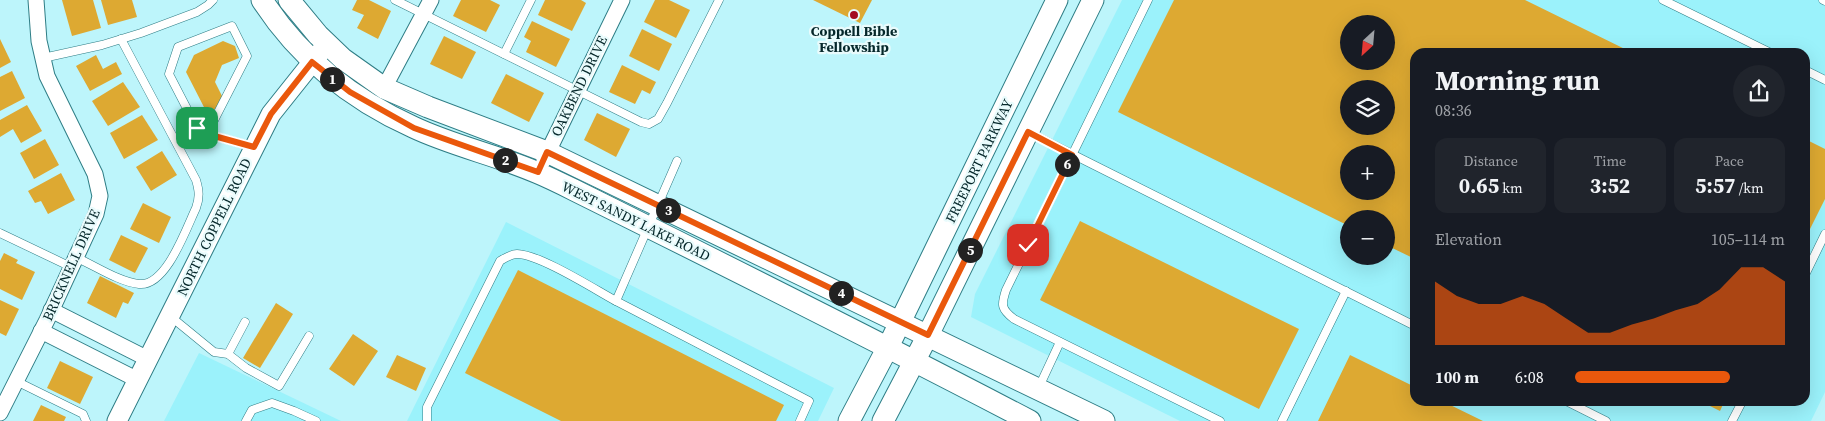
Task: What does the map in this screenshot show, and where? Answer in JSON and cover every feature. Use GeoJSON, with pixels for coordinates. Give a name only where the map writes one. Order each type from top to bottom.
{"type":"FeatureCollection","features":[{"type":"Feature","properties":{"kind":"main road","name":"WEST SANDY LAKE ROAD"},"geometry":{"type":"LineString","coordinates":[[262,0],[289,36],[312,62],[350,92],[414,128],[538,172],[888,346],[1030,421]]}},
{"type":"Feature","properties":{"kind":"main road","name":"WEST SANDY LAKE ROAD"},"geometry":{"type":"LineString","coordinates":[[289,0],[327,44],[352,66],[384,88],[428,107],[547,152],[1104,421]]}},
{"type":"Feature","properties":{"kind":"main road","name":"FREEPORT PARKWAY"},"geometry":{"type":"LineString","coordinates":[[888,346],[1057,0]]}},
{"type":"Feature","properties":{"kind":"main road"},"geometry":{"type":"LineString","coordinates":[[883,421],[928,335],[1093,0]]}},
{"type":"Feature","properties":{"kind":"main road"},"geometry":{"type":"LineString","coordinates":[[1000,117],[1028,132]]}},
{"type":"Feature","properties":{"kind":"main road"},"geometry":{"type":"LineString","coordinates":[[849,421],[888,346]]}},
{"type":"Feature","properties":{"kind":"street","name":"BRICKNELL DRIVE"},"geometry":{"type":"LineString","coordinates":[[0,413],[96,214],[100,196],[95,174],[47,76],[39,41],[36,0]]}},
{"type":"Feature","properties":{"kind":"street"},"geometry":{"type":"LineString","coordinates":[[384,88],[431,0]]}},
{"type":"Feature","properties":{"kind":"street","name":"OAKBEND DRIVE"},"geometry":{"type":"LineString","coordinates":[[538,172],[622,0]]}},
{"type":"Feature","properties":{"kind":"street","name":"NORTH COPPELL ROAD"},"geometry":{"type":"LineString","coordinates":[[117,421],[271,114],[327,44]]}},
{"type":"Feature","properties":{"kind":"street"},"geometry":{"type":"LineString","coordinates":[[51,310],[148,359]]}},
{"type":"Feature","properties":{"kind":"street"},"geometry":{"type":"LineString","coordinates":[[41,331],[138,380]]}},
{"type":"Feature","properties":{"kind":"lane"},"geometry":{"type":"LineString","coordinates":[[43,58],[121,40],[197,12],[213,0]]}},
{"type":"Feature","properties":{"kind":"lane"},"geometry":{"type":"LineString","coordinates":[[395,0],[577,91],[641,122],[649,124],[658,119],[719,0]]}},
{"type":"Feature","properties":{"kind":"lane"},"geometry":{"type":"LineString","coordinates":[[504,54],[531,0]]}},
{"type":"Feature","properties":{"kind":"lane"},"geometry":{"type":"LineString","coordinates":[[1148,0],[1006,290],[1002,303],[1005,312],[1014,319],[1220,421]]}},
{"type":"Feature","properties":{"kind":"lane"},"geometry":{"type":"LineString","coordinates":[[1663,0],[1761,48]]}},
{"type":"Feature","properties":{"kind":"lane"},"geometry":{"type":"LineString","coordinates":[[207,134],[247,56],[232,26],[178,47],[169,74],[197,128],[207,134],[254,147]]}},
{"type":"Feature","properties":{"kind":"lane"},"geometry":{"type":"LineString","coordinates":[[0,234],[128,282],[141,284],[154,281],[169,264],[200,198],[199,190],[196,180],[121,40]]}},
{"type":"Feature","properties":{"kind":"lane"},"geometry":{"type":"LineString","coordinates":[[1810,72],[1825,80]]}},
{"type":"Feature","properties":{"kind":"lane"},"geometry":{"type":"LineString","coordinates":[[1028,132],[1410,323]]}},
{"type":"Feature","properties":{"kind":"lane"},"geometry":{"type":"LineString","coordinates":[[616,301],[677,161]]}},
{"type":"Feature","properties":{"kind":"lane"},"geometry":{"type":"LineString","coordinates":[[1810,265],[1825,234]]}},
{"type":"Feature","properties":{"kind":"lane"},"geometry":{"type":"LineString","coordinates":[[427,421],[427,407],[500,261],[516,254],[535,258],[809,401],[800,421]]}},
{"type":"Feature","properties":{"kind":"lane"},"geometry":{"type":"LineString","coordinates":[[1282,421],[1346,291]]}},
{"type":"Feature","properties":{"kind":"lane"},"geometry":{"type":"LineString","coordinates":[[170,316],[214,352],[228,354],[246,368],[279,386],[309,336]]}},
{"type":"Feature","properties":{"kind":"lane"},"geometry":{"type":"LineString","coordinates":[[228,354],[245,322]]}},
{"type":"Feature","properties":{"kind":"lane"},"geometry":{"type":"LineString","coordinates":[[1038,389],[1060,342]]}},
{"type":"Feature","properties":{"kind":"lane"},"geometry":{"type":"LineString","coordinates":[[16,381],[83,414],[86,421]]}},
{"type":"Feature","properties":{"kind":"lane"},"geometry":{"type":"LineString","coordinates":[[246,421],[252,410],[272,403],[316,421]]}},
{"type":"Feature","properties":{"kind":"lane"},"geometry":{"type":"LineString","coordinates":[[1576,406],[1606,421]]}},
{"type":"Feature","properties":{"kind":"lane"},"geometry":{"type":"LineString","coordinates":[[1732,421],[1740,406]]}},
{"type":"Feature","properties":{"kind":"shaded area"},"geometry":{"type":"Polygon","coordinates":[[[1122,0],[1825,0],[1825,392],[1811,421],[1180,421],[971,317],[975,294],[1122,0]]]}},
{"type":"Feature","properties":{"kind":"shaded area"},"geometry":{"type":"Polygon","coordinates":[[[506,222],[834,388],[818,421],[407,421],[506,222]]]}},
{"type":"Feature","properties":{"kind":"shaded area"},"geometry":{"type":"Polygon","coordinates":[[[199,353],[341,421],[164,421],[199,353]]]}},
{"type":"Feature","properties":{"kind":"building"},"geometry":{"type":"Polygon","coordinates":[[[62,0],[93,0],[101,28],[72,36],[62,0]]]}},
{"type":"Feature","properties":{"kind":"building"},"geometry":{"type":"Polygon","coordinates":[[[101,0],[132,0],[137,17],[108,25],[101,0]]]}},
{"type":"Feature","properties":{"kind":"building"},"geometry":{"type":"Polygon","coordinates":[[[357,0],[369,0],[391,11],[378,39],[357,28],[364,15],[352,10],[357,0]]]}},
{"type":"Feature","properties":{"kind":"building"},"geometry":{"type":"Polygon","coordinates":[[[461,0],[490,0],[500,5],[486,32],[453,16],[461,0]]]}},
{"type":"Feature","properties":{"kind":"building"},"geometry":{"type":"Polygon","coordinates":[[[545,0],[581,0],[586,3],[572,31],[538,15],[545,0]]]}},
{"type":"Feature","properties":{"kind":"building"},"geometry":{"type":"Polygon","coordinates":[[[655,0],[669,0],[690,10],[676,38],[644,22],[655,0]]]}},
{"type":"Feature","properties":{"kind":"building","name":"Coppell Bible Fellowship"},"geometry":{"type":"Polygon","coordinates":[[[813,0],[872,0],[860,23],[813,0]]]}},
{"type":"Feature","properties":{"kind":"building"},"geometry":{"type":"Polygon","coordinates":[[[1174,0],[1525,0],[1623,48],[1410,48],[1410,257],[1395,249],[1395,210],[1340,210],[1340,222],[1118,112],[1174,0]]]}},
{"type":"Feature","properties":{"kind":"building"},"geometry":{"type":"Polygon","coordinates":[[[532,21],[570,39],[556,67],[526,52],[531,41],[524,37],[532,21]]]}},
{"type":"Feature","properties":{"kind":"building"},"geometry":{"type":"Polygon","coordinates":[[[642,29],[672,44],[659,71],[629,56],[642,29]]]}},
{"type":"Feature","properties":{"kind":"building"},"geometry":{"type":"Polygon","coordinates":[[[444,36],[476,52],[462,79],[430,64],[444,36]]]}},
{"type":"Feature","properties":{"kind":"building"},"geometry":{"type":"Polygon","coordinates":[[[0,39],[11,62],[0,68],[0,39]]]}},
{"type":"Feature","properties":{"kind":"building"},"geometry":{"type":"Polygon","coordinates":[[[223,41],[235,46],[239,58],[222,65],[215,82],[223,98],[214,110],[207,113],[186,72],[194,55],[223,41]]]}},
{"type":"Feature","properties":{"kind":"building"},"geometry":{"type":"Polygon","coordinates":[[[96,55],[103,69],[116,62],[122,74],[90,91],[76,66],[96,55]]]}},
{"type":"Feature","properties":{"kind":"building"},"geometry":{"type":"Polygon","coordinates":[[[622,65],[656,82],[650,94],[642,90],[635,104],[609,92],[622,65]]]}},
{"type":"Feature","properties":{"kind":"building"},"geometry":{"type":"Polygon","coordinates":[[[12,71],[25,98],[0,111],[0,77],[12,71]]]}},
{"type":"Feature","properties":{"kind":"building"},"geometry":{"type":"Polygon","coordinates":[[[506,74],[544,93],[529,122],[491,103],[506,74]]]}},
{"type":"Feature","properties":{"kind":"building"},"geometry":{"type":"Polygon","coordinates":[[[123,82],[140,107],[108,126],[92,101],[123,82]]]}},
{"type":"Feature","properties":{"kind":"building"},"geometry":{"type":"Polygon","coordinates":[[[27,105],[42,131],[21,143],[13,129],[0,137],[0,120],[27,105]]]}},
{"type":"Feature","properties":{"kind":"building"},"geometry":{"type":"Polygon","coordinates":[[[597,113],[630,129],[616,157],[584,140],[597,113]]]}},
{"type":"Feature","properties":{"kind":"building"},"geometry":{"type":"Polygon","coordinates":[[[142,115],[158,140],[124,159],[110,133],[142,115]]]}},
{"type":"Feature","properties":{"kind":"building"},"geometry":{"type":"Polygon","coordinates":[[[45,139],[59,165],[34,179],[20,153],[45,139]]]}},
{"type":"Feature","properties":{"kind":"building"},"geometry":{"type":"Polygon","coordinates":[[[1810,142],[1825,149],[1825,199],[1810,229],[1810,142]]]}},
{"type":"Feature","properties":{"kind":"building"},"geometry":{"type":"Polygon","coordinates":[[[162,151],[177,175],[151,191],[136,167],[162,151]]]}},
{"type":"Feature","properties":{"kind":"building"},"geometry":{"type":"Polygon","coordinates":[[[61,173],[75,200],[48,214],[41,201],[35,203],[28,191],[61,173]]]}},
{"type":"Feature","properties":{"kind":"building"},"geometry":{"type":"Polygon","coordinates":[[[143,203],[171,217],[159,243],[130,229],[143,203]]]}},
{"type":"Feature","properties":{"kind":"building"},"geometry":{"type":"Polygon","coordinates":[[[1080,221],[1299,329],[1259,409],[1040,300],[1080,221]]]}},
{"type":"Feature","properties":{"kind":"building"},"geometry":{"type":"Polygon","coordinates":[[[121,235],[148,248],[135,273],[109,260],[121,235]]]}},
{"type":"Feature","properties":{"kind":"building"},"geometry":{"type":"Polygon","coordinates":[[[4,253],[18,260],[16,263],[35,272],[22,300],[0,289],[0,261],[4,253]]]}},
{"type":"Feature","properties":{"kind":"building"},"geometry":{"type":"Polygon","coordinates":[[[518,270],[784,405],[776,421],[561,421],[465,373],[518,270]]]}},
{"type":"Feature","properties":{"kind":"building"},"geometry":{"type":"Polygon","coordinates":[[[100,276],[134,293],[128,304],[123,302],[116,318],[87,303],[100,276]]]}},
{"type":"Feature","properties":{"kind":"building"},"geometry":{"type":"Polygon","coordinates":[[[0,300],[19,309],[6,336],[0,333],[0,300]]]}},
{"type":"Feature","properties":{"kind":"building"},"geometry":{"type":"Polygon","coordinates":[[[276,303],[293,314],[260,368],[243,358],[276,303]]]}},
{"type":"Feature","properties":{"kind":"building"},"geometry":{"type":"Polygon","coordinates":[[[353,334],[378,351],[354,386],[329,369],[353,334]]]}},
{"type":"Feature","properties":{"kind":"building"},"geometry":{"type":"Polygon","coordinates":[[[397,355],[426,368],[416,391],[386,377],[397,355]]]}},
{"type":"Feature","properties":{"kind":"building"},"geometry":{"type":"Polygon","coordinates":[[[1350,355],[1410,385],[1410,406],[1452,406],[1483,421],[1318,421],[1350,355]]]}},
{"type":"Feature","properties":{"kind":"building"},"geometry":{"type":"Polygon","coordinates":[[[60,361],[93,377],[80,404],[47,388],[60,361]]]}},
{"type":"Feature","properties":{"kind":"building"},"geometry":{"type":"Polygon","coordinates":[[[41,405],[66,417],[64,421],[33,421],[41,405]]]}},
{"type":"Feature","properties":{"kind":"building"},"geometry":{"type":"Polygon","coordinates":[[[1710,406],[1722,406],[1720,411],[1710,406]]]}},
{"type":"Feature","properties":{"kind":"place","name":"Coppell Bible Fellowship"},"geometry":{"type":"Point","coordinates":[854,15]}},
{"type":"Feature","properties":{"kind":"route"},"geometry":{"type":"LineString","coordinates":[[197,128],[207,134],[254,147],[271,114],[312,62],[350,92],[414,128],[538,172],[547,152],[928,335],[1028,132],[1072,155],[1028,245]]}}]}
